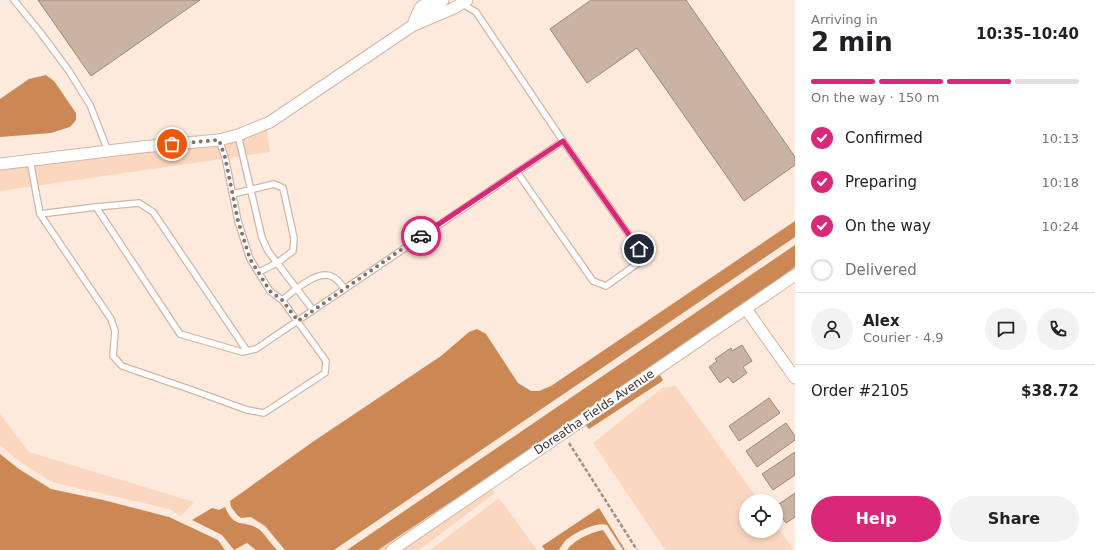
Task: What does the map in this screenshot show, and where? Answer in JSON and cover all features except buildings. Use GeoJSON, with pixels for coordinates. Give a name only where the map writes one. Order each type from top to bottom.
{"type":"FeatureCollection","features":[{"type":"Feature","properties":{"kind":"street"},"geometry":{"type":"LineString","coordinates":[[412,26],[420,8],[431,0]]}},
{"type":"Feature","properties":{"kind":"street"},"geometry":{"type":"LineString","coordinates":[[0,164],[219,140],[238,136],[270,122],[412,26],[443,0]]}},
{"type":"Feature","properties":{"kind":"street"},"geometry":{"type":"LineString","coordinates":[[412,26],[454,8],[464,2]]}},
{"type":"Feature","properties":{"kind":"street","name":"Doreatha Fields Avenue"},"geometry":{"type":"LineString","coordinates":[[392,550],[795,275]]}},
{"type":"Feature","properties":{"kind":"street"},"geometry":{"type":"LineString","coordinates":[[746,308],[795,378]]}},
{"type":"Feature","properties":{"kind":"lane"},"geometry":{"type":"LineString","coordinates":[[14,0],[69,71],[90,105],[108,151]]}},
{"type":"Feature","properties":{"kind":"lane"},"geometry":{"type":"LineString","coordinates":[[464,2],[476,12],[563,141],[639,249],[641,261],[606,286],[593,281],[516,172]]}},
{"type":"Feature","properties":{"kind":"lane"},"geometry":{"type":"LineString","coordinates":[[238,136],[262,238],[268,251],[313,310]]}},
{"type":"Feature","properties":{"kind":"lane"},"geometry":{"type":"LineString","coordinates":[[30,160],[40,214],[111,319],[115,331],[114,356],[122,366],[247,410],[264,413],[326,373],[326,361],[282,300],[270,291],[250,259],[238,221],[225,157],[219,140]]}},
{"type":"Feature","properties":{"kind":"lane"},"geometry":{"type":"LineString","coordinates":[[96,207],[180,334],[242,352],[256,349],[563,141]]}},
{"type":"Feature","properties":{"kind":"lane"},"geometry":{"type":"LineString","coordinates":[[233,194],[274,184],[283,188],[294,238],[293,251],[277,263],[259,272]]}},
{"type":"Feature","properties":{"kind":"lane"},"geometry":{"type":"LineString","coordinates":[[40,214],[139,203],[153,212],[247,351]]}},
{"type":"Feature","properties":{"kind":"lane"},"geometry":{"type":"LineString","coordinates":[[282,300],[310,279],[321,274],[333,276],[344,288]]}},
{"type":"Feature","properties":{"kind":"path"},"geometry":{"type":"LineString","coordinates":[[568,441],[637,550]]}},
{"type":"Feature","properties":{"kind":"shaded area"},"geometry":{"type":"Polygon","coordinates":[[[46,75],[54,81],[76,113],[76,120],[70,127],[51,133],[0,137],[0,99],[29,79],[46,75]]]}},
{"type":"Feature","properties":{"kind":"shaded area"},"geometry":{"type":"Polygon","coordinates":[[[267,130],[270,152],[0,191],[0,160],[176,147],[267,130]]]}},
{"type":"Feature","properties":{"kind":"shaded area"},"geometry":{"type":"Polygon","coordinates":[[[795,221],[795,237],[334,550],[285,550],[265,526],[251,517],[241,518],[231,507],[230,501],[314,441],[441,356],[469,332],[477,329],[486,334],[518,383],[531,391],[539,391],[551,386],[795,221]]]}},
{"type":"Feature","properties":{"kind":"shaded area"},"geometry":{"type":"Polygon","coordinates":[[[795,245],[795,267],[655,367],[663,380],[661,382],[589,429],[579,417],[378,550],[347,550],[795,245]]]}},
{"type":"Feature","properties":{"kind":"shaded area"},"geometry":{"type":"Polygon","coordinates":[[[676,386],[754,494],[739,494],[739,538],[783,538],[783,535],[794,550],[665,550],[593,443],[662,388],[676,386]]]}},
{"type":"Feature","properties":{"kind":"shaded area"},"geometry":{"type":"Polygon","coordinates":[[[0,414],[29,452],[194,502],[181,516],[169,509],[52,482],[23,464],[0,446],[0,414]]]}},
{"type":"Feature","properties":{"kind":"shaded area"},"geometry":{"type":"Polygon","coordinates":[[[0,454],[19,469],[51,489],[103,500],[169,517],[218,540],[225,550],[0,550],[0,454]]]}},
{"type":"Feature","properties":{"kind":"shaded area"},"geometry":{"type":"Polygon","coordinates":[[[485,479],[495,493],[419,550],[378,550],[485,479]]]}},
{"type":"Feature","properties":{"kind":"shaded area"},"geometry":{"type":"Polygon","coordinates":[[[499,498],[537,550],[430,550],[499,498]]]}},
{"type":"Feature","properties":{"kind":"shaded area"},"geometry":{"type":"Polygon","coordinates":[[[225,507],[232,519],[236,522],[249,525],[260,530],[277,550],[256,550],[247,543],[234,550],[222,535],[192,520],[212,508],[219,510],[225,507]]]}},
{"type":"Feature","properties":{"kind":"shaded area"},"geometry":{"type":"Polygon","coordinates":[[[599,508],[625,550],[623,550],[607,525],[603,524],[586,528],[574,534],[566,540],[559,550],[545,550],[542,546],[599,508]]]}},
{"type":"Feature","properties":{"kind":"shaded area"},"geometry":{"type":"Polygon","coordinates":[[[603,530],[616,550],[567,550],[570,546],[583,537],[603,530]]]}},
{"type":"Feature","properties":{"kind":"way so far"},"geometry":{"type":"LineString","coordinates":[[172,144],[219,140],[225,157],[238,221],[250,259],[270,291],[282,300],[298,321],[421,236]]}},
{"type":"Feature","properties":{"kind":"route"},"geometry":{"type":"LineString","coordinates":[[421,236],[563,141],[639,249]]}}]}
